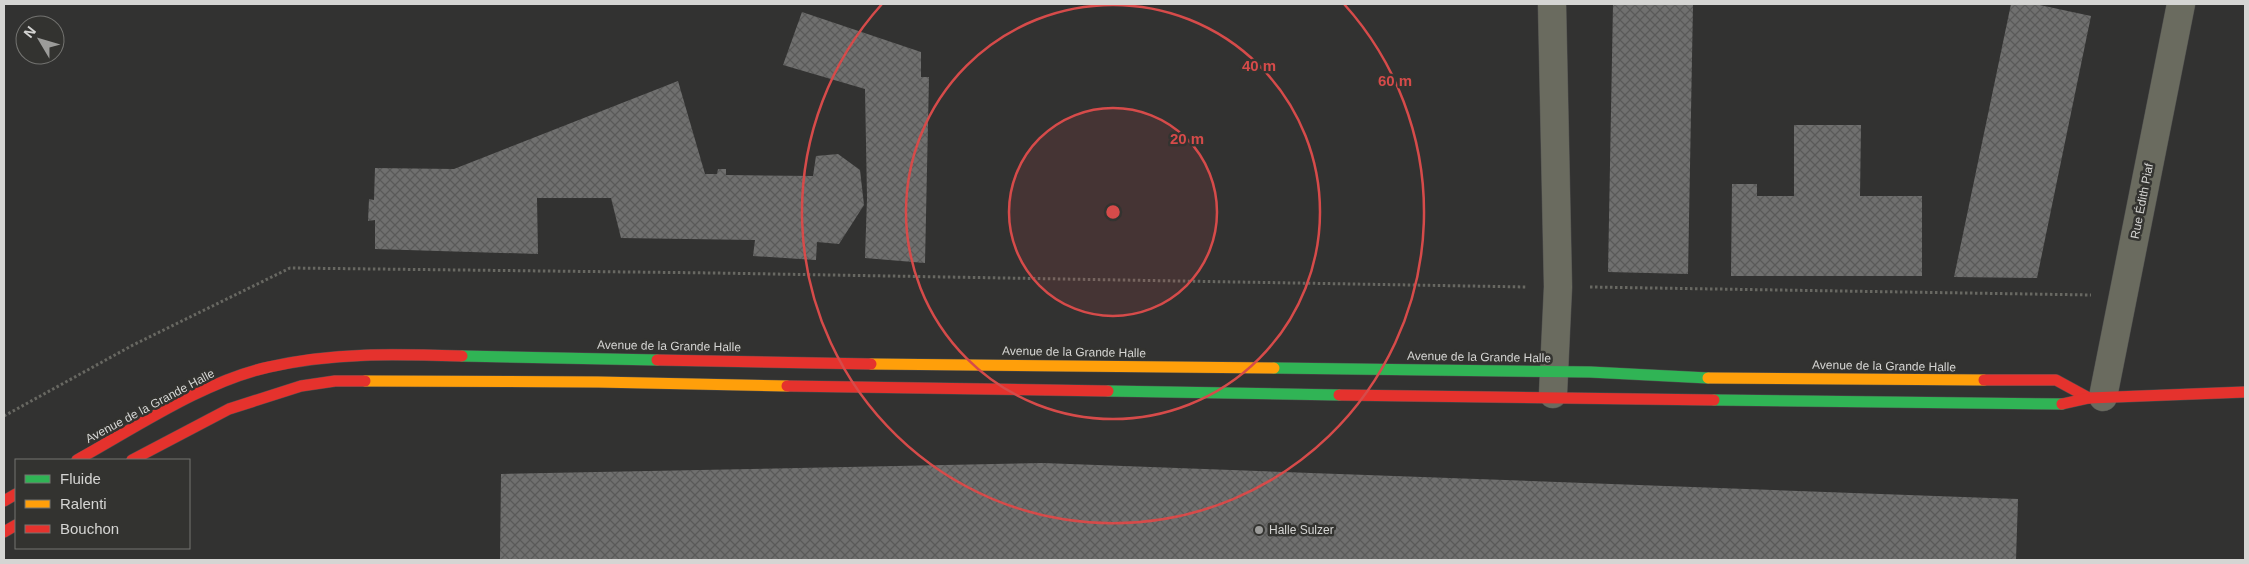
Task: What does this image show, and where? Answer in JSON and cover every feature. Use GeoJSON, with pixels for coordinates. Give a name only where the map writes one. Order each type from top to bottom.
{"type":"FeatureCollection","features":[{"type":"Feature","properties":{"kind":"street"},"geometry":{"type":"LineString","coordinates":[[1552,4],[1558,287],[1552,398]]}},
{"type":"Feature","properties":{"kind":"street","name":"Rue Édith Piaf"},"geometry":{"type":"LineString","coordinates":[[2096,398],[2123,296],[2180,4]]}},
{"type":"Feature","properties":{"kind":"street","name":"Avenue de la Grande Halle"},"geometry":{"type":"LineString","coordinates":[[79,459],[221,383],[267,366],[331,356],[375,354],[1553,372],[1681,378],[2056,380],[2096,398]]}},
{"type":"Feature","properties":{"kind":"street"},"geometry":{"type":"LineString","coordinates":[[134,459],[229,408],[301,386],[335,381],[598,382],[2059,405],[2096,398],[2245,392]]}},
{"type":"Feature","properties":{"kind":"street"},"geometry":{"type":"LineString","coordinates":[[4,501],[15,495]]}},
{"type":"Feature","properties":{"kind":"street"},"geometry":{"type":"LineString","coordinates":[[4,532],[15,526]]}},
{"type":"Feature","properties":{"kind":"path"},"geometry":{"type":"LineString","coordinates":[[4,416],[133,344],[290,268],[735,273],[1536,287]]}},
{"type":"Feature","properties":{"kind":"path"},"geometry":{"type":"LineString","coordinates":[[1582,287],[2123,296]]}},
{"type":"Feature","properties":{"kind":"building"},"geometry":{"type":"Polygon","coordinates":[[[1613,4],[1693,4],[1688,274],[1608,272],[1613,4]]]}},
{"type":"Feature","properties":{"kind":"building"},"geometry":{"type":"Polygon","coordinates":[[[2011,4],[2035,4],[2091,16],[2037,278],[1954,277],[2011,4]]]}},
{"type":"Feature","properties":{"kind":"building"},"geometry":{"type":"Polygon","coordinates":[[[802,12],[921,52],[921,77],[929,77],[925,263],[865,258],[867,198],[865,89],[783,65],[802,12]]]}},
{"type":"Feature","properties":{"kind":"building"},"geometry":{"type":"Polygon","coordinates":[[[678,81],[705,174],[717,174],[718,169],[726,169],[726,175],[813,176],[816,156],[838,154],[860,170],[864,205],[839,244],[817,242],[816,260],[753,256],[755,240],[621,238],[611,198],[537,198],[538,254],[375,249],[375,220],[368,221],[369,199],[374,200],[375,168],[454,169],[678,81]]]}},
{"type":"Feature","properties":{"kind":"building"},"geometry":{"type":"Polygon","coordinates":[[[1794,125],[1861,125],[1860,196],[1922,196],[1922,276],[1731,276],[1732,184],[1757,184],[1757,196],[1794,196],[1794,125]]]}},
{"type":"Feature","properties":{"kind":"building","name":"Halle Sulzer"},"geometry":{"type":"Polygon","coordinates":[[[1043,463],[2018,499],[2016,560],[500,560],[501,474],[1043,463]]]}},
{"type":"Feature","properties":{"kind":"traffic: fast"},"geometry":{"type":"LineString","coordinates":[[462,356],[657,360]]}},
{"type":"Feature","properties":{"kind":"traffic: fast"},"geometry":{"type":"LineString","coordinates":[[1274,368],[1590,372],[1708,378]]}},
{"type":"Feature","properties":{"kind":"traffic: fast"},"geometry":{"type":"LineString","coordinates":[[1108,391],[1339,395]]}},
{"type":"Feature","properties":{"kind":"traffic: fast"},"geometry":{"type":"LineString","coordinates":[[1714,400],[2062,404]]}},
{"type":"Feature","properties":{"kind":"traffic: slow"},"geometry":{"type":"LineString","coordinates":[[871,364],[1274,368]]}},
{"type":"Feature","properties":{"kind":"traffic: slow"},"geometry":{"type":"LineString","coordinates":[[1708,378],[1984,380]]}},
{"type":"Feature","properties":{"kind":"traffic: slow"},"geometry":{"type":"LineString","coordinates":[[365,381],[598,382],[787,386]]}},
{"type":"Feature","properties":{"kind":"traffic: jam"},"geometry":{"type":"LineString","coordinates":[[79,459],[195,394],[244,374],[269,367],[341,356],[462,356]]}},
{"type":"Feature","properties":{"kind":"traffic: jam"},"geometry":{"type":"LineString","coordinates":[[657,360],[871,364]]}},
{"type":"Feature","properties":{"kind":"traffic: jam"},"geometry":{"type":"LineString","coordinates":[[1984,380],[2056,380],[2089,398]]}},
{"type":"Feature","properties":{"kind":"traffic: jam"},"geometry":{"type":"LineString","coordinates":[[134,459],[229,409],[301,386],[335,381],[365,381]]}},
{"type":"Feature","properties":{"kind":"traffic: jam"},"geometry":{"type":"LineString","coordinates":[[787,386],[1108,391]]}},
{"type":"Feature","properties":{"kind":"traffic: jam"},"geometry":{"type":"LineString","coordinates":[[2062,404],[2089,398],[2245,392]]}},
{"type":"Feature","properties":{"kind":"traffic: jam"},"geometry":{"type":"LineString","coordinates":[[1339,395],[1714,400]]}},
{"type":"Feature","properties":{"kind":"traffic: jam"},"geometry":{"type":"LineString","coordinates":[[4,501],[15,495]]}},
{"type":"Feature","properties":{"kind":"traffic: jam"},"geometry":{"type":"LineString","coordinates":[[4,532],[15,526]]}},
{"type":"Feature","properties":{"kind":"place","name":"Halle Sulzer"},"geometry":{"type":"Point","coordinates":[1259,530]}}]}
